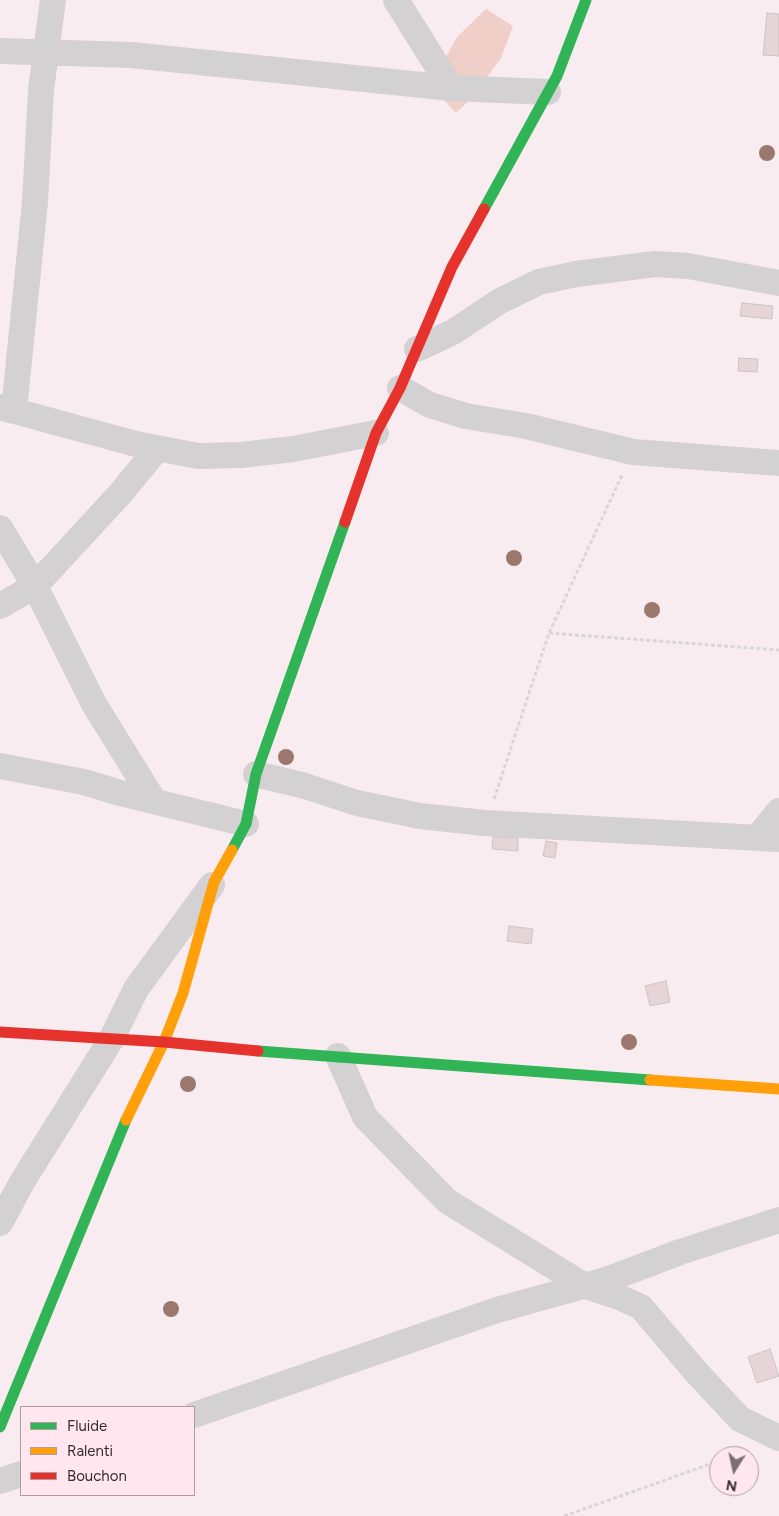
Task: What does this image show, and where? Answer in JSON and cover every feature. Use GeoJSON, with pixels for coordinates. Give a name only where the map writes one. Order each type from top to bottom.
{"type":"FeatureCollection","features":[{"type":"Feature","properties":{"kind":"street"},"geometry":{"type":"LineString","coordinates":[[53,0],[41,90],[35,202],[7,408],[157,449],[198,456],[241,455],[293,449],[376,433]]}},
{"type":"Feature","properties":{"kind":"street"},"geometry":{"type":"LineString","coordinates":[[396,0],[451,88]]}},
{"type":"Feature","properties":{"kind":"street"},"geometry":{"type":"LineString","coordinates":[[0,1223],[22,1182],[112,1038],[136,989],[214,882],[246,824],[256,774],[376,433],[400,388],[452,266],[557,76],[586,0]]}},
{"type":"Feature","properties":{"kind":"street"},"geometry":{"type":"LineString","coordinates":[[0,51],[131,55],[451,88],[548,92]]}},
{"type":"Feature","properties":{"kind":"street"},"geometry":{"type":"LineString","coordinates":[[417,349],[453,332],[500,301],[539,282],[576,274],[656,264],[688,266],[779,283]]}},
{"type":"Feature","properties":{"kind":"street"},"geometry":{"type":"LineString","coordinates":[[400,388],[430,405],[466,416],[526,426],[633,452],[779,462]]}},
{"type":"Feature","properties":{"kind":"street"},"geometry":{"type":"LineString","coordinates":[[0,606],[35,586],[120,494],[157,449]]}},
{"type":"Feature","properties":{"kind":"street"},"geometry":{"type":"LineString","coordinates":[[0,528],[35,586],[75,669],[118,745],[154,801]]}},
{"type":"Feature","properties":{"kind":"street"},"geometry":{"type":"LineString","coordinates":[[0,766],[57,775],[246,824]]}},
{"type":"Feature","properties":{"kind":"street"},"geometry":{"type":"LineString","coordinates":[[256,774],[305,786],[356,802],[411,814],[486,823],[768,838],[779,811]]}},
{"type":"Feature","properties":{"kind":"street"},"geometry":{"type":"LineString","coordinates":[[0,1427],[130,1112],[164,1042],[184,993],[193,954],[205,923],[214,882]]}},
{"type":"Feature","properties":{"kind":"street"},"geometry":{"type":"LineString","coordinates":[[0,1032],[34,1036],[112,1038],[221,1048],[779,1089]]}},
{"type":"Feature","properties":{"kind":"street"},"geometry":{"type":"LineString","coordinates":[[338,1056],[365,1118],[447,1202],[585,1286],[641,1308],[710,1388],[740,1419],[779,1438]]}},
{"type":"Feature","properties":{"kind":"street"},"geometry":{"type":"LineString","coordinates":[[195,1415],[496,1310],[585,1286],[779,1220]]}},
{"type":"Feature","properties":{"kind":"street"},"geometry":{"type":"LineString","coordinates":[[0,1481],[20,1474]]}},
{"type":"Feature","properties":{"kind":"path"},"geometry":{"type":"LineString","coordinates":[[486,823],[549,633],[633,452]]}},
{"type":"Feature","properties":{"kind":"path"},"geometry":{"type":"LineString","coordinates":[[549,633],[779,650]]}},
{"type":"Feature","properties":{"kind":"path"},"geometry":{"type":"LineString","coordinates":[[564,1516],[709,1465]]}},
{"type":"Feature","properties":{"kind":"shaded area"},"geometry":{"type":"Polygon","coordinates":[[[486,9],[513,26],[501,58],[470,100],[456,113],[430,85],[457,37],[486,9]]]}},
{"type":"Feature","properties":{"kind":"building"},"geometry":{"type":"Polygon","coordinates":[[[767,13],[779,14],[779,56],[763,55],[767,13]]]}},
{"type":"Feature","properties":{"kind":"building"},"geometry":{"type":"Polygon","coordinates":[[[742,303],[773,306],[772,319],[740,316],[742,303]]]}},
{"type":"Feature","properties":{"kind":"building"},"geometry":{"type":"Polygon","coordinates":[[[739,358],[758,359],[757,372],[738,371],[739,358]]]}},
{"type":"Feature","properties":{"kind":"building"},"geometry":{"type":"Polygon","coordinates":[[[493,837],[518,838],[518,851],[492,849],[493,837]]]}},
{"type":"Feature","properties":{"kind":"building"},"geometry":{"type":"Polygon","coordinates":[[[546,841],[557,843],[555,858],[543,856],[546,841]]]}},
{"type":"Feature","properties":{"kind":"building"},"geometry":{"type":"Polygon","coordinates":[[[509,926],[533,929],[531,944],[507,941],[509,926]]]}},
{"type":"Feature","properties":{"kind":"building"},"geometry":{"type":"Polygon","coordinates":[[[666,981],[670,1002],[650,1006],[645,986],[666,981]]]}},
{"type":"Feature","properties":{"kind":"building"},"geometry":{"type":"Polygon","coordinates":[[[770,1349],[779,1376],[757,1383],[748,1357],[770,1349]]]}},
{"type":"Feature","properties":{"kind":"traffic: fast"},"geometry":{"type":"LineString","coordinates":[[484,209],[557,76],[586,0]]}},
{"type":"Feature","properties":{"kind":"traffic: fast"},"geometry":{"type":"LineString","coordinates":[[232,850],[246,824],[256,774],[345,522]]}},
{"type":"Feature","properties":{"kind":"traffic: fast"},"geometry":{"type":"LineString","coordinates":[[258,1051],[650,1080]]}},
{"type":"Feature","properties":{"kind":"traffic: fast"},"geometry":{"type":"LineString","coordinates":[[0,1427],[126,1120]]}},
{"type":"Feature","properties":{"kind":"traffic: slow"},"geometry":{"type":"LineString","coordinates":[[126,1120],[164,1042],[183,993],[214,882],[232,850]]}},
{"type":"Feature","properties":{"kind":"traffic: slow"},"geometry":{"type":"LineString","coordinates":[[650,1080],[779,1089]]}},
{"type":"Feature","properties":{"kind":"traffic: jam"},"geometry":{"type":"LineString","coordinates":[[345,522],[376,433],[400,388],[452,267],[484,209]]}},
{"type":"Feature","properties":{"kind":"traffic: jam"},"geometry":{"type":"LineString","coordinates":[[0,1032],[164,1042],[258,1051]]}}]}
